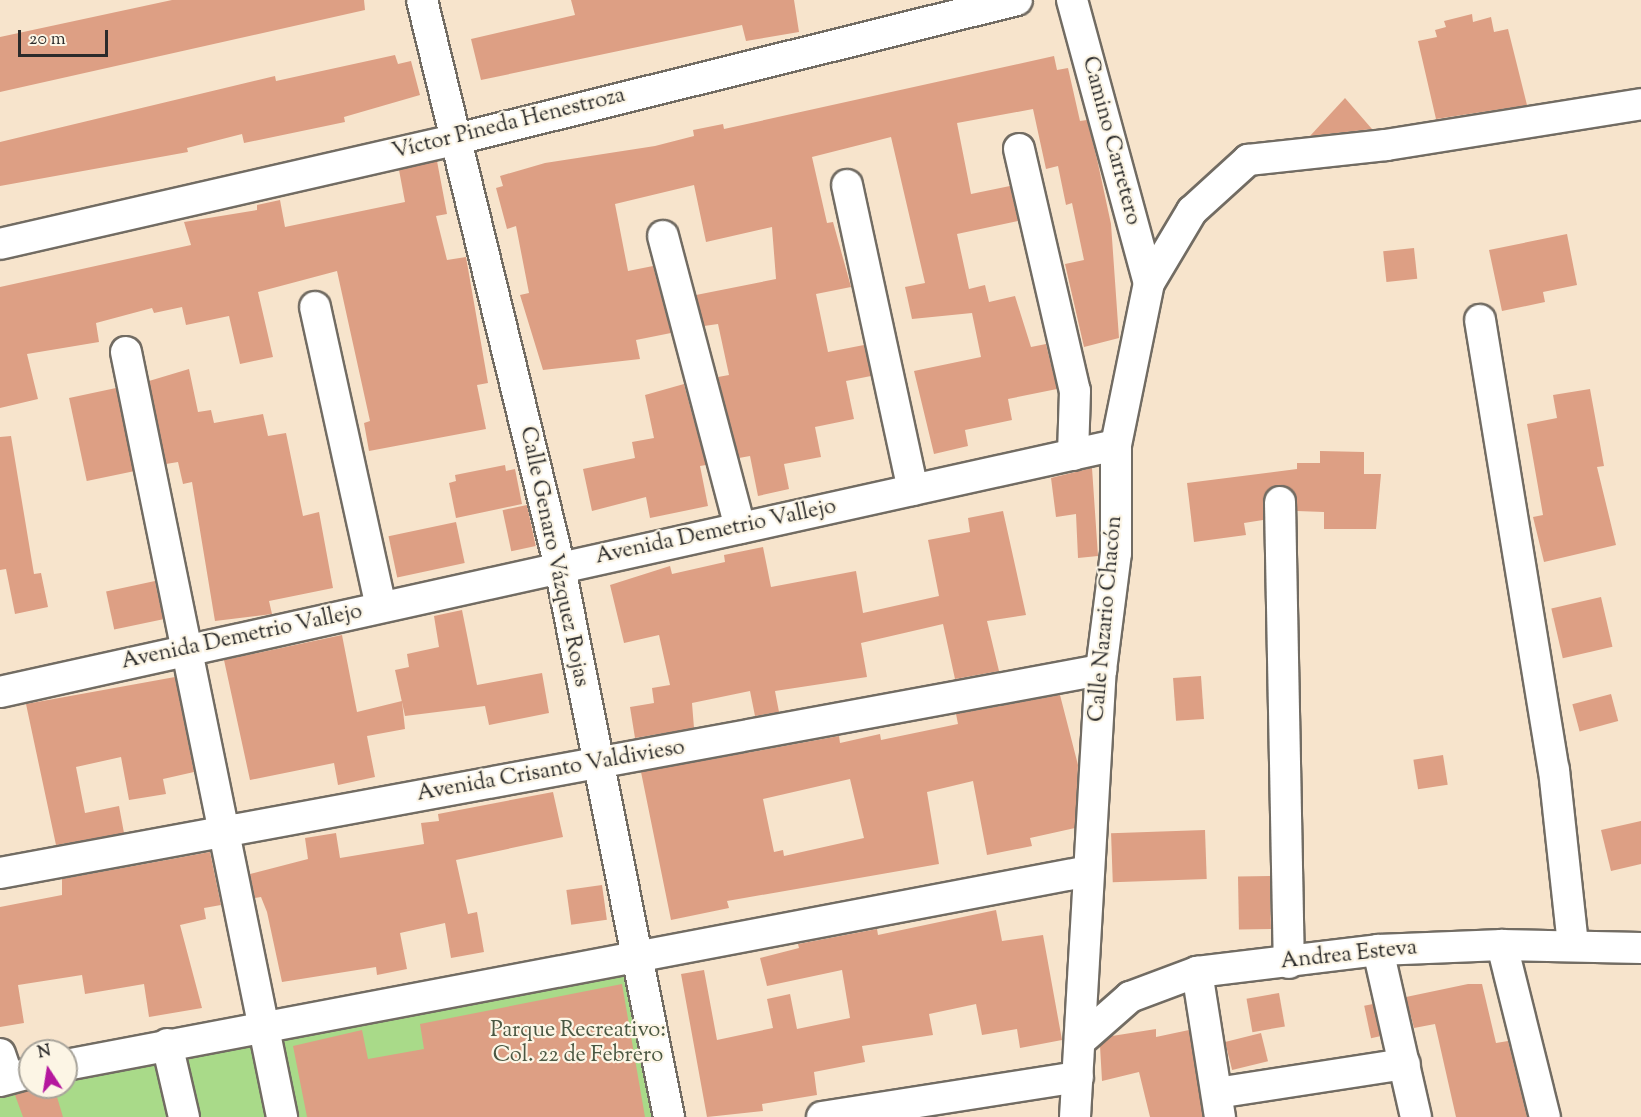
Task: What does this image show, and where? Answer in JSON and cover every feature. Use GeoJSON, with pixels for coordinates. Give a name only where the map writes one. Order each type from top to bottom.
{"type":"FeatureCollection","features":[{"type":"Feature","properties":{"kind":"street","name":"Calle Genaro Vázquez Rojas"},"geometry":{"type":"LineString","coordinates":[[422,0],[453,140],[560,568],[635,958],[669,1117]]}},
{"type":"Feature","properties":{"kind":"street","name":"Víctor Pineda Henestroza"},"geometry":{"type":"LineString","coordinates":[[0,244],[453,140],[1017,0]]}},
{"type":"Feature","properties":{"kind":"street","name":"Camino Carretero"},"geometry":{"type":"LineString","coordinates":[[1072,0],[1149,283]]}},
{"type":"Feature","properties":{"kind":"street","name":"Calle Nazario Chacón"},"geometry":{"type":"LineString","coordinates":[[1076,1117],[1101,670],[1116,553],[1116,445],[1149,283],[1192,211],[1248,160],[1386,145],[1641,104]]}},
{"type":"Feature","properties":{"kind":"street"},"geometry":{"type":"LineString","coordinates":[[1019,149],[1075,391],[1073,455]]}},
{"type":"Feature","properties":{"kind":"street"},"geometry":{"type":"LineString","coordinates":[[847,185],[913,490]]}},
{"type":"Feature","properties":{"kind":"street"},"geometry":{"type":"LineString","coordinates":[[663,236],[740,528]]}},
{"type":"Feature","properties":{"kind":"street"},"geometry":{"type":"LineString","coordinates":[[315,307],[381,607]]}},
{"type":"Feature","properties":{"kind":"street"},"geometry":{"type":"LineString","coordinates":[[1480,320],[1554,770],[1573,945]]}},
{"type":"Feature","properties":{"kind":"street"},"geometry":{"type":"LineString","coordinates":[[126,352],[282,1117]]}},
{"type":"Feature","properties":{"kind":"street","name":"Avenida Demetrio Vallejo"},"geometry":{"type":"LineString","coordinates":[[0,692],[1116,445]]}},
{"type":"Feature","properties":{"kind":"street"},"geometry":{"type":"LineString","coordinates":[[1280,502],[1289,963]]}},
{"type":"Feature","properties":{"kind":"street","name":"Avenida Crisanto Valdivieso"},"geometry":{"type":"LineString","coordinates":[[0,873],[1101,670]]}},
{"type":"Feature","properties":{"kind":"street"},"geometry":{"type":"LineString","coordinates":[[78,1063],[264,1024],[635,958],[1089,871]]}},
{"type":"Feature","properties":{"kind":"street"},"geometry":{"type":"LineString","coordinates":[[1502,945],[1545,1117]]}},
{"type":"Feature","properties":{"kind":"street","name":"Andrea Esteva"},"geometry":{"type":"LineString","coordinates":[[1080,1041],[1130,997],[1197,972],[1289,963],[1378,950],[1502,945],[1641,948]]}},
{"type":"Feature","properties":{"kind":"street"},"geometry":{"type":"LineString","coordinates":[[1378,950],[1416,1117]]}},
{"type":"Feature","properties":{"kind":"street"},"geometry":{"type":"LineString","coordinates":[[1197,972],[1219,1105],[1404,1064]]}},
{"type":"Feature","properties":{"kind":"street"},"geometry":{"type":"LineString","coordinates":[[167,1044],[184,1117]]}},
{"type":"Feature","properties":{"kind":"street"},"geometry":{"type":"LineString","coordinates":[[822,1117],[1078,1077]]}},
{"type":"Feature","properties":{"kind":"green space","name":"Parque Recreativo: Col. 22 de Febrero"},"geometry":{"type":"Polygon","coordinates":[[[635,958],[669,1117],[0,1117],[0,1081],[18,1083],[18,1099],[78,1099],[78,1063],[635,958]]]}},
{"type":"Feature","properties":{"kind":"building"},"geometry":{"type":"Polygon","coordinates":[[[172,0],[364,0],[365,10],[0,92],[0,37],[172,0]]]}},
{"type":"Feature","properties":{"kind":"building"},"geometry":{"type":"Polygon","coordinates":[[[571,0],[794,0],[799,32],[746,41],[742,25],[481,80],[471,39],[575,15],[571,0]]]}},
{"type":"Feature","properties":{"kind":"building"},"geometry":{"type":"Polygon","coordinates":[[[1472,14],[1473,22],[1491,17],[1494,32],[1508,29],[1527,105],[1436,119],[1418,41],[1437,37],[1435,30],[1446,27],[1444,21],[1472,14]]]}},
{"type":"Feature","properties":{"kind":"building"},"geometry":{"type":"Polygon","coordinates":[[[395,55],[398,64],[411,61],[420,95],[344,117],[345,122],[244,143],[242,134],[187,148],[188,152],[0,186],[0,142],[275,76],[276,81],[395,55]]]}},
{"type":"Feature","properties":{"kind":"building"},"geometry":{"type":"Polygon","coordinates":[[[1054,56],[1057,70],[1068,68],[1080,121],[1087,120],[1097,159],[1111,224],[1119,338],[1084,347],[1065,264],[1084,260],[1072,203],[1066,205],[1058,166],[1046,169],[1033,109],[957,123],[971,194],[1010,186],[1018,221],[957,234],[969,289],[985,285],[989,302],[1015,296],[1031,347],[1046,344],[1057,389],[1008,399],[1012,420],[965,430],[968,446],[934,454],[914,371],[981,357],[972,313],[912,319],[905,287],[925,283],[891,137],[812,157],[827,223],[833,222],[851,287],[816,294],[828,352],[864,345],[871,376],[846,381],[854,419],[815,427],[821,457],[784,464],[789,489],[758,496],[750,456],[739,458],[718,377],[729,375],[718,324],[704,326],[696,295],[776,279],[772,227],[706,242],[694,185],[615,204],[628,271],[653,266],[671,333],[636,340],[640,359],[543,370],[520,295],[529,293],[516,226],[507,229],[496,188],[503,186],[500,176],[545,163],[655,146],[694,136],[693,130],[723,124],[724,129],[1054,56]]]}},
{"type":"Feature","properties":{"kind":"building"},"geometry":{"type":"Polygon","coordinates":[[[1345,98],[1372,129],[1310,136],[1345,98]]]}},
{"type":"Feature","properties":{"kind":"building"},"geometry":{"type":"Polygon","coordinates":[[[437,161],[447,214],[436,216],[447,260],[466,257],[488,383],[477,385],[486,429],[369,451],[364,423],[370,421],[337,271],[258,292],[273,357],[240,364],[229,316],[186,325],[182,307],[154,313],[152,308],[96,323],[99,342],[27,354],[38,399],[0,408],[0,287],[191,245],[184,222],[257,210],[257,205],[280,200],[285,227],[405,202],[399,170],[437,161]]]}},
{"type":"Feature","properties":{"kind":"building"},"geometry":{"type":"Polygon","coordinates":[[[1567,234],[1577,285],[1543,292],[1545,302],[1502,311],[1489,250],[1567,234]]]}},
{"type":"Feature","properties":{"kind":"building"},"geometry":{"type":"Polygon","coordinates":[[[1414,248],[1417,279],[1386,282],[1383,251],[1414,248]]]}},
{"type":"Feature","properties":{"kind":"building"},"geometry":{"type":"Polygon","coordinates":[[[189,369],[198,412],[211,410],[214,423],[263,414],[268,436],[286,433],[303,516],[319,512],[333,588],[269,601],[272,614],[215,621],[192,482],[183,484],[178,462],[166,464],[149,381],[189,369]]]}},
{"type":"Feature","properties":{"kind":"building"},"geometry":{"type":"Polygon","coordinates":[[[684,384],[706,465],[700,466],[708,506],[650,518],[646,497],[592,511],[583,469],[635,458],[632,442],[654,438],[645,395],[684,384]]]}},
{"type":"Feature","properties":{"kind":"building"},"geometry":{"type":"Polygon","coordinates":[[[116,388],[134,471],[87,481],[69,398],[116,388]]]}},
{"type":"Feature","properties":{"kind":"building"},"geometry":{"type":"Polygon","coordinates":[[[1590,389],[1604,466],[1597,467],[1616,545],[1544,562],[1533,517],[1543,515],[1527,424],[1557,418],[1553,395],[1590,389]]]}},
{"type":"Feature","properties":{"kind":"building"},"geometry":{"type":"Polygon","coordinates":[[[11,436],[34,574],[41,573],[48,607],[15,614],[6,569],[0,570],[0,437],[11,436]]]}},
{"type":"Feature","properties":{"kind":"building"},"geometry":{"type":"Polygon","coordinates":[[[1320,451],[1364,452],[1364,474],[1381,474],[1376,529],[1324,529],[1324,512],[1297,511],[1294,493],[1279,485],[1265,494],[1263,520],[1244,523],[1246,535],[1194,542],[1187,483],[1297,469],[1297,463],[1320,463],[1320,451]]]}},
{"type":"Feature","properties":{"kind":"building"},"geometry":{"type":"Polygon","coordinates":[[[505,465],[506,471],[515,469],[522,504],[456,518],[449,483],[456,481],[455,475],[505,465]]]}},
{"type":"Feature","properties":{"kind":"building"},"geometry":{"type":"Polygon","coordinates":[[[1092,468],[1098,556],[1078,558],[1076,514],[1056,517],[1051,478],[1092,468]]]}},
{"type":"Feature","properties":{"kind":"building"},"geometry":{"type":"Polygon","coordinates":[[[527,505],[536,546],[511,551],[503,510],[527,505]]]}},
{"type":"Feature","properties":{"kind":"building"},"geometry":{"type":"Polygon","coordinates":[[[1003,511],[1026,615],[987,621],[999,671],[955,679],[943,624],[861,643],[867,677],[775,691],[779,712],[755,716],[750,691],[692,703],[694,728],[635,738],[630,707],[654,703],[652,688],[670,685],[659,635],[624,643],[610,585],[670,566],[672,574],[725,562],[724,555],[763,547],[771,587],[856,571],[863,613],[939,596],[928,540],[970,532],[968,518],[1003,511]]]}},
{"type":"Feature","properties":{"kind":"building"},"geometry":{"type":"Polygon","coordinates":[[[456,522],[465,563],[397,577],[389,536],[456,522]]]}},
{"type":"Feature","properties":{"kind":"building"},"geometry":{"type":"Polygon","coordinates":[[[155,581],[163,619],[114,630],[106,591],[155,581]]]}},
{"type":"Feature","properties":{"kind":"building"},"geometry":{"type":"Polygon","coordinates":[[[1601,597],[1612,647],[1563,658],[1551,608],[1601,597]]]}},
{"type":"Feature","properties":{"kind":"building"},"geometry":{"type":"Polygon","coordinates":[[[462,610],[477,685],[542,673],[549,713],[489,725],[485,706],[405,716],[395,670],[409,667],[407,654],[439,647],[434,616],[462,610]]]}},
{"type":"Feature","properties":{"kind":"building"},"geometry":{"type":"Polygon","coordinates":[[[342,635],[357,712],[402,701],[405,729],[367,736],[375,777],[338,785],[334,763],[250,780],[224,660],[342,635]]]}},
{"type":"Feature","properties":{"kind":"building"},"geometry":{"type":"Polygon","coordinates":[[[1201,676],[1204,719],[1176,721],[1173,678],[1201,676]]]}},
{"type":"Feature","properties":{"kind":"building"},"geometry":{"type":"Polygon","coordinates":[[[175,677],[194,772],[163,779],[166,794],[129,800],[121,757],[76,767],[85,813],[119,806],[124,833],[56,845],[26,704],[175,677]]]}},
{"type":"Feature","properties":{"kind":"building"},"geometry":{"type":"Polygon","coordinates":[[[1611,694],[1618,721],[1580,731],[1572,704],[1611,694]]]}},
{"type":"Feature","properties":{"kind":"building"},"geometry":{"type":"Polygon","coordinates":[[[1060,695],[1078,765],[1075,828],[1030,838],[1032,846],[987,855],[973,781],[927,792],[939,864],[727,901],[729,908],[671,920],[641,772],[839,736],[840,743],[880,734],[881,740],[958,724],[956,714],[1060,695]],[[850,779],[763,799],[774,852],[783,850],[784,856],[864,838],[850,779]]]}},
{"type":"Feature","properties":{"kind":"building"},"geometry":{"type":"Polygon","coordinates":[[[1443,755],[1448,785],[1418,789],[1413,760],[1443,755]]]}},
{"type":"Feature","properties":{"kind":"building"},"geometry":{"type":"Polygon","coordinates":[[[553,792],[563,837],[456,860],[468,914],[477,912],[484,952],[451,958],[445,923],[400,933],[407,969],[377,975],[376,967],[282,982],[267,912],[261,897],[255,898],[250,874],[308,859],[305,838],[336,833],[340,858],[424,844],[421,823],[439,821],[438,814],[553,792]]]}},
{"type":"Feature","properties":{"kind":"building"},"geometry":{"type":"Polygon","coordinates":[[[1641,821],[1641,864],[1611,871],[1601,830],[1641,821]]]}},
{"type":"Feature","properties":{"kind":"building"},"geometry":{"type":"Polygon","coordinates":[[[1205,830],[1207,879],[1113,882],[1111,833],[1205,830]]]}},
{"type":"Feature","properties":{"kind":"building"},"geometry":{"type":"Polygon","coordinates":[[[210,852],[221,905],[204,908],[206,919],[180,925],[202,1008],[149,1017],[144,984],[85,994],[82,975],[18,985],[24,1023],[0,1027],[0,907],[62,895],[62,879],[210,852]]]}},
{"type":"Feature","properties":{"kind":"building"},"geometry":{"type":"Polygon","coordinates":[[[1270,876],[1271,929],[1239,930],[1238,877],[1270,876]]]}},
{"type":"Feature","properties":{"kind":"building"},"geometry":{"type":"Polygon","coordinates":[[[602,885],[607,920],[571,925],[566,890],[602,885]]]}},
{"type":"Feature","properties":{"kind":"building"},"geometry":{"type":"Polygon","coordinates":[[[996,910],[1002,941],[1043,935],[1062,1040],[1020,1048],[1017,1029],[982,1035],[976,1004],[929,1014],[933,1035],[862,1046],[865,1062],[814,1072],[817,1095],[762,1104],[763,1111],[707,1117],[681,974],[704,970],[717,1040],[773,1028],[767,999],[790,994],[797,1029],[850,1018],[842,970],[767,986],[760,958],[799,948],[798,944],[877,929],[878,935],[996,910]]]}},
{"type":"Feature","properties":{"kind":"building"},"geometry":{"type":"Polygon","coordinates":[[[622,984],[645,1117],[307,1117],[293,1046],[362,1030],[368,1059],[424,1049],[420,1024],[622,984]]]}},
{"type":"Feature","properties":{"kind":"building"},"geometry":{"type":"Polygon","coordinates":[[[1468,984],[1482,984],[1496,1043],[1508,1041],[1527,1117],[1456,1117],[1435,1024],[1414,1028],[1406,997],[1468,984]]]}},
{"type":"Feature","properties":{"kind":"building"},"geometry":{"type":"Polygon","coordinates":[[[1279,993],[1285,1026],[1252,1032],[1247,999],[1279,993]]]}},
{"type":"Feature","properties":{"kind":"building"},"geometry":{"type":"Polygon","coordinates":[[[1373,1004],[1380,1036],[1371,1038],[1364,1006],[1373,1004]]]}},
{"type":"Feature","properties":{"kind":"building"},"geometry":{"type":"Polygon","coordinates":[[[1156,1029],[1156,1037],[1189,1030],[1203,1117],[1150,1117],[1139,1072],[1102,1081],[1100,1046],[1112,1036],[1156,1029]]]}},
{"type":"Feature","properties":{"kind":"building"},"geometry":{"type":"Polygon","coordinates":[[[1261,1033],[1268,1061],[1232,1070],[1225,1042],[1261,1033]]]}},
{"type":"Feature","properties":{"kind":"building"},"geometry":{"type":"Polygon","coordinates":[[[18,1094],[18,1099],[58,1099],[63,1117],[23,1117],[15,1095],[18,1094]]]}}]}
